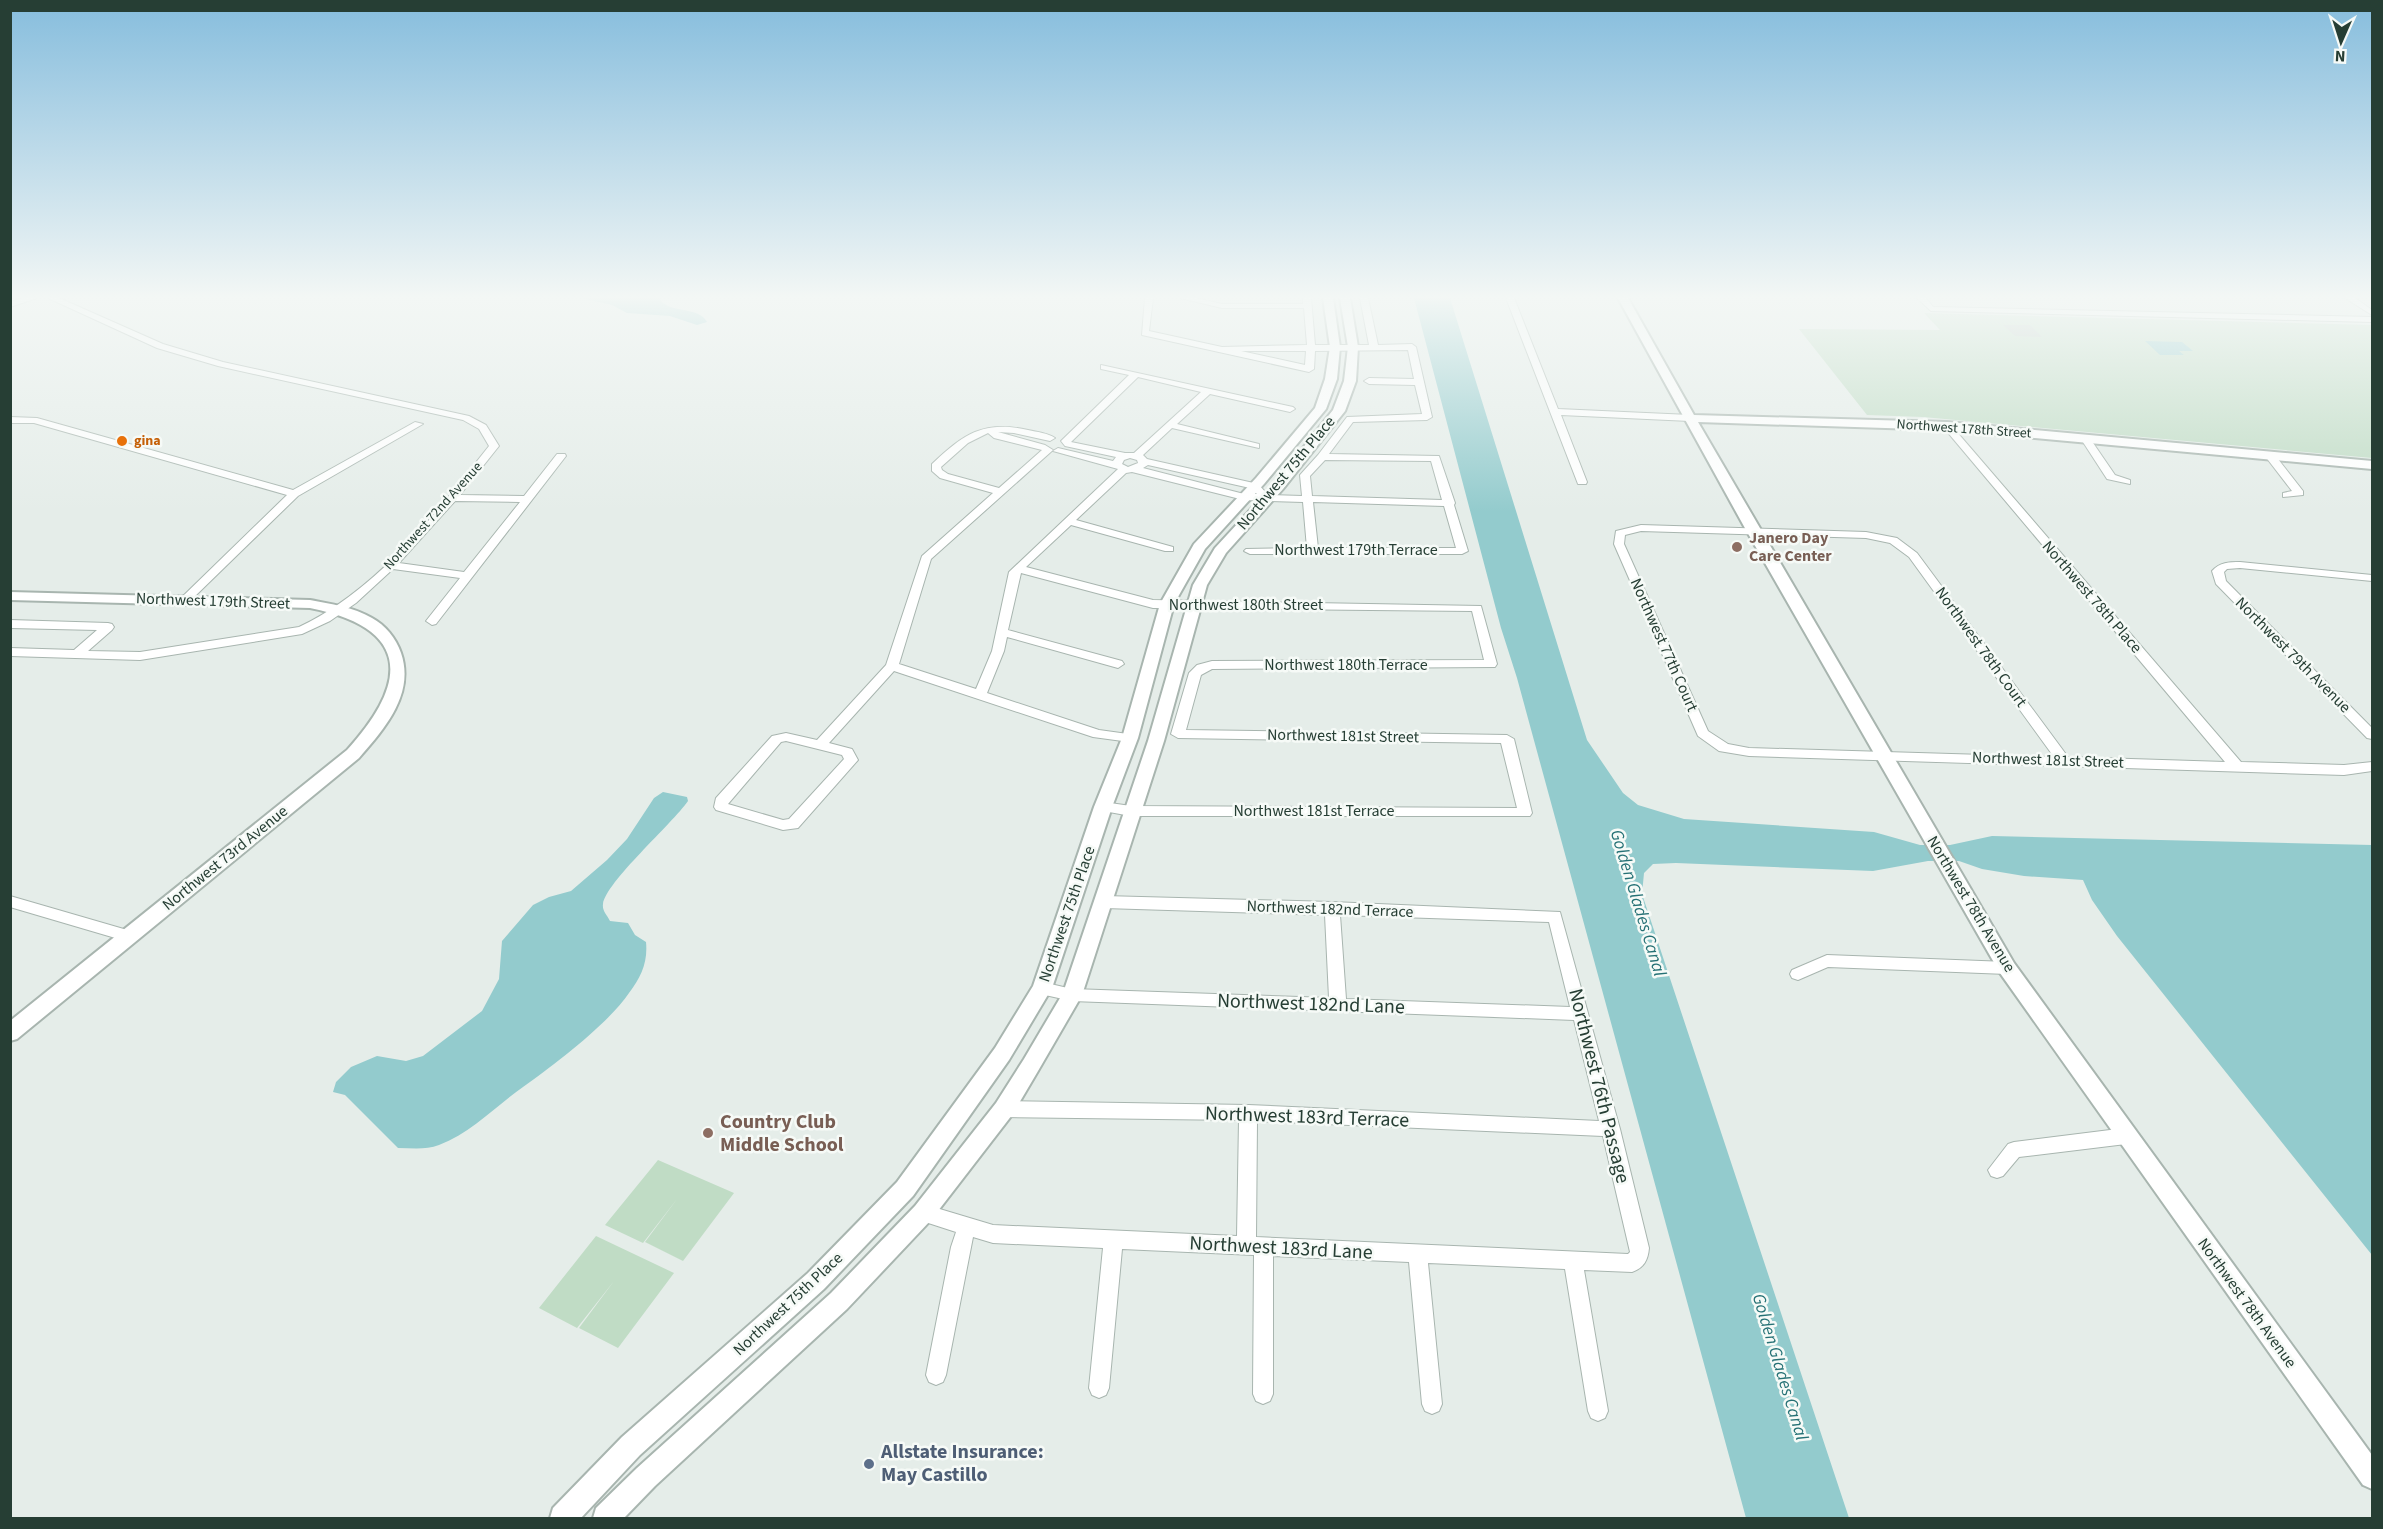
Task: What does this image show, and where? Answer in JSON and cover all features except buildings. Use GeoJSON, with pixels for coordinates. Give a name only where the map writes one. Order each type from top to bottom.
{"type":"FeatureCollection","features":[{"type":"Feature","properties":{"kind":"street","name":"Northwest 72nd Avenue"},"geometry":{"type":"LineString","coordinates":[[10,652],[140,656],[291,632],[320,624],[390,565],[452,498],[494,446],[483,426],[466,418],[245,369]]}},
{"type":"Feature","properties":{"kind":"street"},"geometry":{"type":"LineString","coordinates":[[1115,369],[1290,410]]}},
{"type":"Feature","properties":{"kind":"street","name":"Northwest 75th Place"},"geometry":{"type":"LineString","coordinates":[[563,1518],[631,1446],[816,1281],[904,1189],[974,1096],[1042,988],[1103,807],[1130,738],[1167,604],[1199,547],[1328,428],[1339,411],[1350,381],[1348,369]]}},
{"type":"Feature","properties":{"kind":"street"},"geometry":{"type":"LineString","coordinates":[[1313,549],[1305,475],[1322,457],[1350,419],[1427,417],[1417,369]]}},
{"type":"Feature","properties":{"kind":"street"},"geometry":{"type":"LineString","coordinates":[[1538,369],[1582,482]]}},
{"type":"Feature","properties":{"kind":"street","name":"Northwest 78th Avenue"},"geometry":{"type":"LineString","coordinates":[[1663,369],[1753,530],[2007,968],[2373,1476]]}},
{"type":"Feature","properties":{"kind":"street"},"geometry":{"type":"LineString","coordinates":[[820,745],[892,666],[926,558],[1050,447],[1067,442],[1136,374]]}},
{"type":"Feature","properties":{"kind":"street"},"geometry":{"type":"LineString","coordinates":[[1369,381],[1420,382]]}},
{"type":"Feature","properties":{"kind":"street"},"geometry":{"type":"LineString","coordinates":[[1140,459],[1170,425],[1207,391]]}},
{"type":"Feature","properties":{"kind":"street","name":"Northwest 178th Street"},"geometry":{"type":"LineString","coordinates":[[1555,412],[1947,426],[2373,465]]}},
{"type":"Feature","properties":{"kind":"street"},"geometry":{"type":"LineString","coordinates":[[10,420],[34,420],[294,494]]}},
{"type":"Feature","properties":{"kind":"street"},"geometry":{"type":"LineString","coordinates":[[185,600],[294,494],[418,424]]}},
{"type":"Feature","properties":{"kind":"street"},"geometry":{"type":"LineString","coordinates":[[1170,425],[1256,446]]}},
{"type":"Feature","properties":{"kind":"street","name":"Northwest 78th Place"},"geometry":{"type":"LineString","coordinates":[[1947,426],[2237,767]]}},
{"type":"Feature","properties":{"kind":"street"},"geometry":{"type":"LineString","coordinates":[[1001,492],[937,471],[936,466],[971,437],[990,429],[997,436],[1050,447],[1124,468],[1255,494],[1307,501],[1450,503],[1436,458],[1322,457]]}},
{"type":"Feature","properties":{"kind":"street"},"geometry":{"type":"LineString","coordinates":[[2086,439],[2110,477],[2126,482]]}},
{"type":"Feature","properties":{"kind":"street"},"geometry":{"type":"LineString","coordinates":[[1067,442],[1140,459],[1255,494]]}},
{"type":"Feature","properties":{"kind":"street"},"geometry":{"type":"LineString","coordinates":[[432,621],[561,456]]}},
{"type":"Feature","properties":{"kind":"street"},"geometry":{"type":"LineString","coordinates":[[1124,456],[1117,460],[1124,468]]}},
{"type":"Feature","properties":{"kind":"street"},"geometry":{"type":"LineString","coordinates":[[2270,456],[2299,493],[2287,495]]}},
{"type":"Feature","properties":{"kind":"street"},"geometry":{"type":"LineString","coordinates":[[980,695],[998,651],[1015,572],[1124,468],[1143,465],[1140,459]]}},
{"type":"Feature","properties":{"kind":"street","name":"Northwest 75th Place"},"geometry":{"type":"LineString","coordinates":[[606,1518],[646,1477],[839,1301],[923,1213],[1004,1109],[1072,996],[1104,902],[1131,811],[1156,741],[1192,605],[1200,585],[1255,494]]}},
{"type":"Feature","properties":{"kind":"street"},"geometry":{"type":"LineString","coordinates":[[452,498],[528,499]]}},
{"type":"Feature","properties":{"kind":"street","name":"Northwest 179th Terrace"},"geometry":{"type":"LineString","coordinates":[[1250,551],[1313,549],[1462,551],[1450,503]]}},
{"type":"Feature","properties":{"kind":"street"},"geometry":{"type":"LineString","coordinates":[[1069,521],[1169,549]]}},
{"type":"Feature","properties":{"kind":"street","name":"Northwest 77th Court"},"geometry":{"type":"LineString","coordinates":[[1724,748],[1703,733],[1619,544],[1620,533],[1641,528],[1753,530]]}},
{"type":"Feature","properties":{"kind":"street","name":"Northwest 78th Court"},"geometry":{"type":"LineString","coordinates":[[1753,530],[1866,535],[1893,540],[1913,555],[2063,760]]}},
{"type":"Feature","properties":{"kind":"street"},"geometry":{"type":"LineString","coordinates":[[390,565],[468,576]]}},
{"type":"Feature","properties":{"kind":"street","name":"Northwest 79th Avenue"},"geometry":{"type":"LineString","coordinates":[[2373,578],[2240,565],[2224,566],[2218,571],[2220,582],[2373,735]]}},
{"type":"Feature","properties":{"kind":"street","name":"Northwest 180th Street"},"geometry":{"type":"LineString","coordinates":[[1019,568],[1153,604],[1477,608],[1491,664]]}},
{"type":"Feature","properties":{"kind":"street","name":"Northwest 179th Street"},"geometry":{"type":"LineString","coordinates":[[10,596],[310,604],[338,610],[372,624],[388,640],[396,656]]}},
{"type":"Feature","properties":{"kind":"street"},"geometry":{"type":"LineString","coordinates":[[10,624],[108,627],[77,654]]}},
{"type":"Feature","properties":{"kind":"street"},"geometry":{"type":"LineString","coordinates":[[10,634],[26,624]]}},
{"type":"Feature","properties":{"kind":"street"},"geometry":{"type":"LineString","coordinates":[[1002,632],[1118,664]]}},
{"type":"Feature","properties":{"kind":"street","name":"Northwest 73rd Avenue"},"geometry":{"type":"LineString","coordinates":[[10,1033],[353,754],[375,729],[388,709],[399,673],[396,656]]}},
{"type":"Feature","properties":{"kind":"street","name":"Northwest 180th Terrace"},"geometry":{"type":"LineString","coordinates":[[1178,734],[1195,673],[1201,668],[1212,665],[1491,664]]}},
{"type":"Feature","properties":{"kind":"street"},"geometry":{"type":"LineString","coordinates":[[892,666],[1098,734],[1130,738]]}},
{"type":"Feature","properties":{"kind":"street","name":"Northwest 181st Street"},"geometry":{"type":"LineString","coordinates":[[1178,734],[1508,739],[1526,813]]}},
{"type":"Feature","properties":{"kind":"street"},"geometry":{"type":"LineString","coordinates":[[786,737],[820,745],[847,752],[850,760],[796,823],[783,825],[723,809],[720,805],[721,801],[777,739],[786,737]]}},
{"type":"Feature","properties":{"kind":"street","name":"Northwest 181st Street"},"geometry":{"type":"LineString","coordinates":[[1724,748],[1749,752],[2237,767],[2344,770],[2373,767]]}},
{"type":"Feature","properties":{"kind":"street","name":"Northwest 181st Terrace"},"geometry":{"type":"LineString","coordinates":[[1103,807],[1131,811],[1526,813]]}},
{"type":"Feature","properties":{"kind":"street"},"geometry":{"type":"LineString","coordinates":[[10,901],[129,936]]}},
{"type":"Feature","properties":{"kind":"street","name":"Northwest 182nd Terrace"},"geometry":{"type":"LineString","coordinates":[[1104,902],[1555,916]]}},
{"type":"Feature","properties":{"kind":"street"},"geometry":{"type":"LineString","coordinates":[[1332,908],[1338,1005]]}},
{"type":"Feature","properties":{"kind":"street","name":"Northwest 76th Passage"},"geometry":{"type":"LineString","coordinates":[[1555,916],[1611,1129],[1640,1248],[1639,1256]]}},
{"type":"Feature","properties":{"kind":"street"},"geometry":{"type":"LineString","coordinates":[[1798,975],[1827,962],[2007,968]]}},
{"type":"Feature","properties":{"kind":"street","name":"Northwest 182nd Lane"},"geometry":{"type":"LineString","coordinates":[[1042,988],[1072,996],[1581,1014]]}},
{"type":"Feature","properties":{"kind":"street","name":"Northwest 183rd Terrace"},"geometry":{"type":"LineString","coordinates":[[1004,1109],[1248,1113],[1611,1129]]}},
{"type":"Feature","properties":{"kind":"street"},"geometry":{"type":"LineString","coordinates":[[1248,1113],[1263,1394]]}},
{"type":"Feature","properties":{"kind":"street"},"geometry":{"type":"LineString","coordinates":[[1997,1170],[2014,1150],[2126,1136]]}},
{"type":"Feature","properties":{"kind":"street","name":"Northwest 183rd Lane"},"geometry":{"type":"LineString","coordinates":[[923,1213],[993,1234],[1573,1261],[1632,1263],[1639,1256]]}},
{"type":"Feature","properties":{"kind":"street"},"geometry":{"type":"LineString","coordinates":[[936,1376],[960,1247],[967,1228]]}},
{"type":"Feature","properties":{"kind":"street"},"geometry":{"type":"LineString","coordinates":[[1099,1388],[1113,1240]]}},
{"type":"Feature","properties":{"kind":"street"},"geometry":{"type":"LineString","coordinates":[[1418,1255],[1432,1404]]}},
{"type":"Feature","properties":{"kind":"street"},"geometry":{"type":"LineString","coordinates":[[1573,1261],[1598,1411]]}},
{"type":"Feature","properties":{"kind":"green space"},"geometry":{"type":"Polygon","coordinates":[[[1831,369],[2372,369],[2372,458],[1923,417],[1867,415],[1831,369]]]}},
{"type":"Feature","properties":{"kind":"green space"},"geometry":{"type":"Polygon","coordinates":[[[658,1160],[734,1193],[683,1261],[645,1242],[677,1199],[643,1243],[605,1225],[658,1160]]]}},
{"type":"Feature","properties":{"kind":"green space"},"geometry":{"type":"Polygon","coordinates":[[[596,1236],[674,1273],[618,1348],[579,1328],[614,1281],[577,1328],[539,1308],[596,1236]]]}},
{"type":"Feature","properties":{"kind":"water","name":"Golden Glades Canal"},"geometry":{"type":"Polygon","coordinates":[[[1433,369],[1472,369],[1587,740],[1623,793],[1638,805],[1684,819],[1874,832],[1920,845],[1950,845],[1992,836],[2372,845],[2372,1255],[2117,936],[2092,900],[2083,880],[2024,876],[1982,869],[1959,861],[1928,861],[1873,871],[1653,864],[1644,873],[1642,894],[1849,1518],[1746,1518],[1517,678],[1501,628],[1433,369]]]}},
{"type":"Feature","properties":{"kind":"water"},"geometry":{"type":"Polygon","coordinates":[[[663,792],[687,797],[688,801],[615,882],[603,904],[610,921],[628,923],[635,935],[646,942],[645,963],[637,981],[620,1005],[594,1031],[565,1056],[462,1134],[434,1147],[398,1148],[345,1095],[333,1092],[336,1082],[351,1067],[377,1056],[406,1061],[423,1056],[482,1011],[499,979],[502,941],[533,905],[549,897],[571,891],[607,860],[627,839],[654,798],[663,792]]]}},
{"type":"Feature","properties":{"kind":"place","name":"gina"},"geometry":{"type":"Point","coordinates":[122,441]}},
{"type":"Feature","properties":{"kind":"place","name":"Janero Day Care Center"},"geometry":{"type":"Point","coordinates":[1737,547]}},
{"type":"Feature","properties":{"kind":"place","name":"Country Club Middle School"},"geometry":{"type":"Point","coordinates":[708,1133]}},
{"type":"Feature","properties":{"kind":"place","name":"Allstate Insurance: May Castillo"},"geometry":{"type":"Point","coordinates":[869,1464]}}]}
